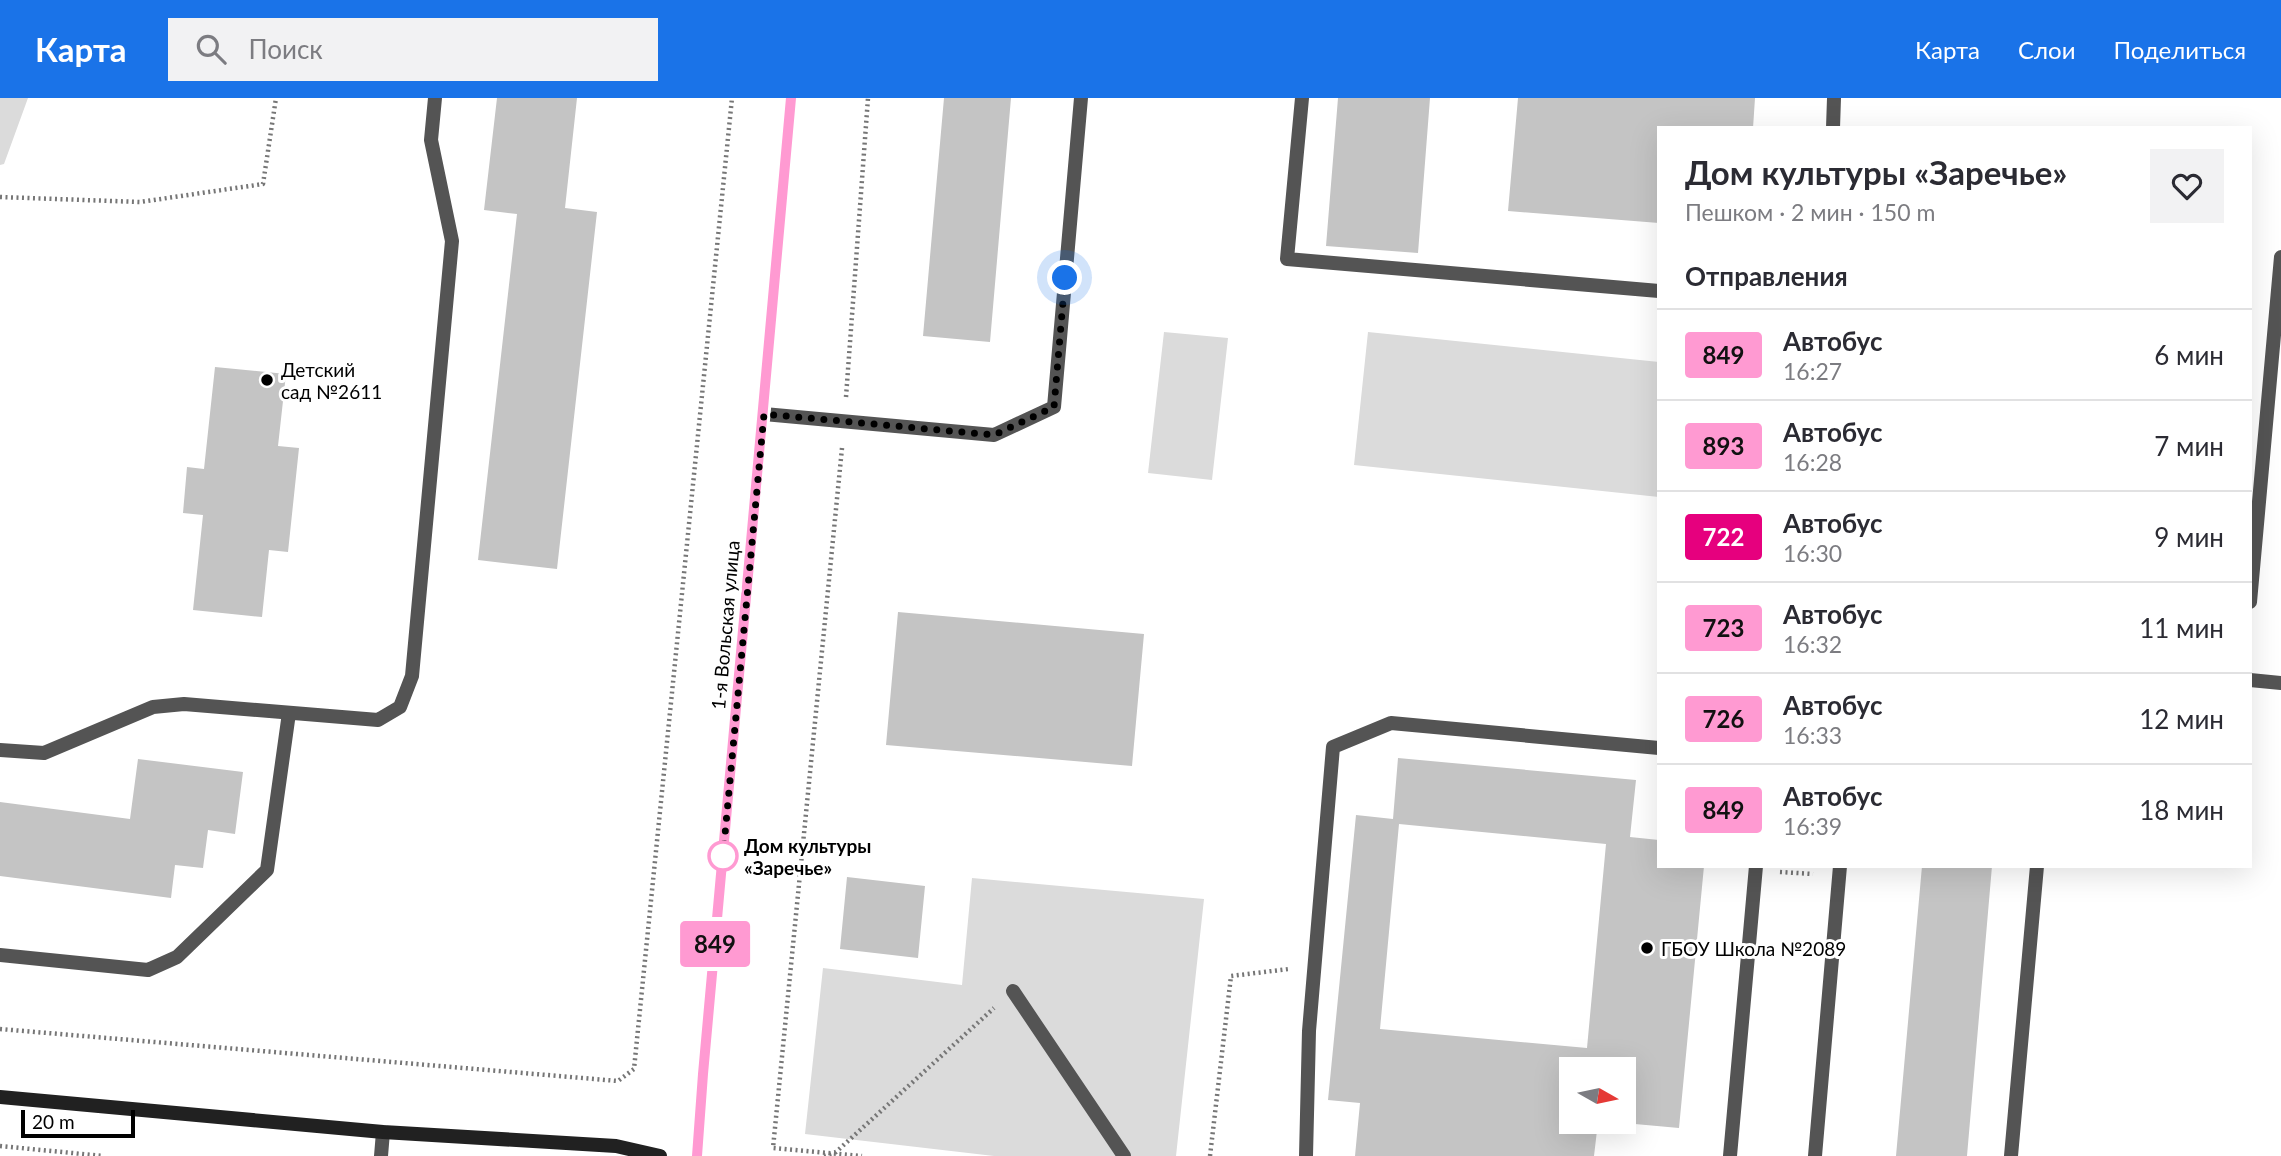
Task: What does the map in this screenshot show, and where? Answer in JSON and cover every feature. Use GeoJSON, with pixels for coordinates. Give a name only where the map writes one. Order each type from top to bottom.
{"type":"FeatureCollection","features":[{"type":"Feature","properties":{"kind":"street","name":"1-я Вольская улица"},"geometry":{"type":"LineString","coordinates":[[697,1156],[791,98]]}},
{"type":"Feature","properties":{"kind":"street"},"geometry":{"type":"LineString","coordinates":[[0,1097],[383,1132],[616,1146],[660,1156]]}},
{"type":"Feature","properties":{"kind":"lane"},"geometry":{"type":"LineString","coordinates":[[0,750],[44,753],[153,707],[184,704],[378,720],[400,707],[412,676],[452,241],[431,140],[435,98]]}},
{"type":"Feature","properties":{"kind":"lane"},"geometry":{"type":"LineString","coordinates":[[764,414],[994,435],[1054,407],[1082,98]]}},
{"type":"Feature","properties":{"kind":"lane"},"geometry":{"type":"LineString","coordinates":[[1302,98],[1287,259],[1657,291]]}},
{"type":"Feature","properties":{"kind":"lane"},"geometry":{"type":"LineString","coordinates":[[1833,126],[1835,98]]}},
{"type":"Feature","properties":{"kind":"lane"},"geometry":{"type":"LineString","coordinates":[[2252,580],[2281,257]]}},
{"type":"Feature","properties":{"kind":"lane"},"geometry":{"type":"LineString","coordinates":[[2252,680],[2281,683]]}},
{"type":"Feature","properties":{"kind":"lane"},"geometry":{"type":"LineString","coordinates":[[0,955],[149,970],[177,957],[267,870],[289,713]]}},
{"type":"Feature","properties":{"kind":"lane"},"geometry":{"type":"LineString","coordinates":[[1306,1156],[1309,1031],[1333,747],[1391,723],[1657,748]]}},
{"type":"Feature","properties":{"kind":"lane"},"geometry":{"type":"LineString","coordinates":[[1730,1156],[1756,868]]}},
{"type":"Feature","properties":{"kind":"lane"},"geometry":{"type":"LineString","coordinates":[[2011,1156],[2037,868]]}},
{"type":"Feature","properties":{"kind":"lane"},"geometry":{"type":"LineString","coordinates":[[1815,1156],[1839,871]]}},
{"type":"Feature","properties":{"kind":"lane"},"geometry":{"type":"LineString","coordinates":[[1013,990],[1124,1156]]}},
{"type":"Feature","properties":{"kind":"lane"},"geometry":{"type":"LineString","coordinates":[[381,1156],[383,1132]]}},
{"type":"Feature","properties":{"kind":"path"},"geometry":{"type":"LineString","coordinates":[[0,197],[140,202],[263,184],[276,98]]}},
{"type":"Feature","properties":{"kind":"path"},"geometry":{"type":"LineString","coordinates":[[0,1029],[618,1081],[634,1069],[732,98]]}},
{"type":"Feature","properties":{"kind":"path"},"geometry":{"type":"LineString","coordinates":[[862,1156],[773,1148],[844,421],[869,98]]}},
{"type":"Feature","properties":{"kind":"path"},"geometry":{"type":"LineString","coordinates":[[1756,868],[1839,871]]}},
{"type":"Feature","properties":{"kind":"path"},"geometry":{"type":"LineString","coordinates":[[1210,1156],[1231,976],[1315,965]]}},
{"type":"Feature","properties":{"kind":"path"},"geometry":{"type":"LineString","coordinates":[[824,1156],[836,1152],[1013,990]]}},
{"type":"Feature","properties":{"kind":"path"},"geometry":{"type":"LineString","coordinates":[[0,1146],[103,1156]]}},
{"type":"Feature","properties":{"kind":"shaded area"},"geometry":{"type":"Polygon","coordinates":[[[0,98],[28,98],[4,164],[0,165],[0,98]]]}},
{"type":"Feature","properties":{"kind":"shaded area"},"geometry":{"type":"Polygon","coordinates":[[[1164,332],[1228,338],[1212,480],[1148,473],[1164,332]]]}},
{"type":"Feature","properties":{"kind":"shaded area"},"geometry":{"type":"Polygon","coordinates":[[[1368,332],[1657,362],[1657,497],[1354,465],[1368,332]]]}},
{"type":"Feature","properties":{"kind":"shaded area"},"geometry":{"type":"Polygon","coordinates":[[[972,878],[1204,899],[1176,1156],[994,1156],[805,1134],[823,968],[962,985],[972,878]]]}},
{"type":"Feature","properties":{"kind":"building"},"geometry":{"type":"Polygon","coordinates":[[[497,98],[577,98],[565,208],[597,212],[557,569],[478,560],[517,214],[484,210],[497,98]]]}},
{"type":"Feature","properties":{"kind":"building"},"geometry":{"type":"Polygon","coordinates":[[[944,98],[1011,98],[990,342],[923,336],[944,98]]]}},
{"type":"Feature","properties":{"kind":"building"},"geometry":{"type":"Polygon","coordinates":[[[1338,98],[1430,98],[1418,253],[1326,246],[1338,98]]]}},
{"type":"Feature","properties":{"kind":"building"},"geometry":{"type":"Polygon","coordinates":[[[1518,98],[1755,98],[1753,126],[1657,126],[1657,223],[1508,211],[1518,98]]]}},
{"type":"Feature","properties":{"kind":"building"},"geometry":{"type":"Polygon","coordinates":[[[215,367],[286,374],[278,446],[299,448],[288,552],[269,550],[262,617],[193,610],[203,515],[183,513],[187,467],[204,469],[215,367]]]}},
{"type":"Feature","properties":{"kind":"building"},"geometry":{"type":"Polygon","coordinates":[[[898,612],[1144,634],[1132,766],[886,745],[898,612]]]}},
{"type":"Feature","properties":{"kind":"building","name":"ГБОУ Школа №2089"},"geometry":{"type":"Polygon","coordinates":[[[1398,758],[1636,780],[1630,837],[1657,840],[1657,868],[1704,868],[1679,1128],[1636,1124],[1636,1057],[1559,1057],[1559,1134],[1597,1134],[1594,1156],[1355,1156],[1360,1103],[1328,1100],[1356,815],[1393,819],[1398,758]],[[1399,824],[1380,1029],[1587,1048],[1606,844],[1399,824]]]}},
{"type":"Feature","properties":{"kind":"building"},"geometry":{"type":"Polygon","coordinates":[[[138,759],[243,772],[235,834],[208,830],[203,868],[175,865],[171,898],[0,876],[0,802],[130,819],[138,759]]]}},
{"type":"Feature","properties":{"kind":"building"},"geometry":{"type":"Polygon","coordinates":[[[1922,868],[1992,868],[1967,1156],[1896,1156],[1922,868]]]}},
{"type":"Feature","properties":{"kind":"building"},"geometry":{"type":"Polygon","coordinates":[[[847,877],[925,886],[918,958],[840,949],[847,877]]]}},
{"type":"Feature","properties":{"kind":"bus line","name":"849"},"geometry":{"type":"LineString","coordinates":[[697,1156],[791,98]]}},
{"type":"Feature","properties":{"kind":"place","name":"Детский сад №2611"},"geometry":{"type":"Point","coordinates":[267,380]}},
{"type":"Feature","properties":{"kind":"place","name":"Дом культуры «Заречье»"},"geometry":{"type":"Point","coordinates":[723,856]}},
{"type":"Feature","properties":{"kind":"place","name":"ГБОУ Школа №2089"},"geometry":{"type":"Point","coordinates":[1647,948]}},
{"type":"Feature","properties":{"kind":"route"},"geometry":{"type":"LineString","coordinates":[[723,856],[764,414],[994,435],[1054,407],[1065,278]]}}]}
